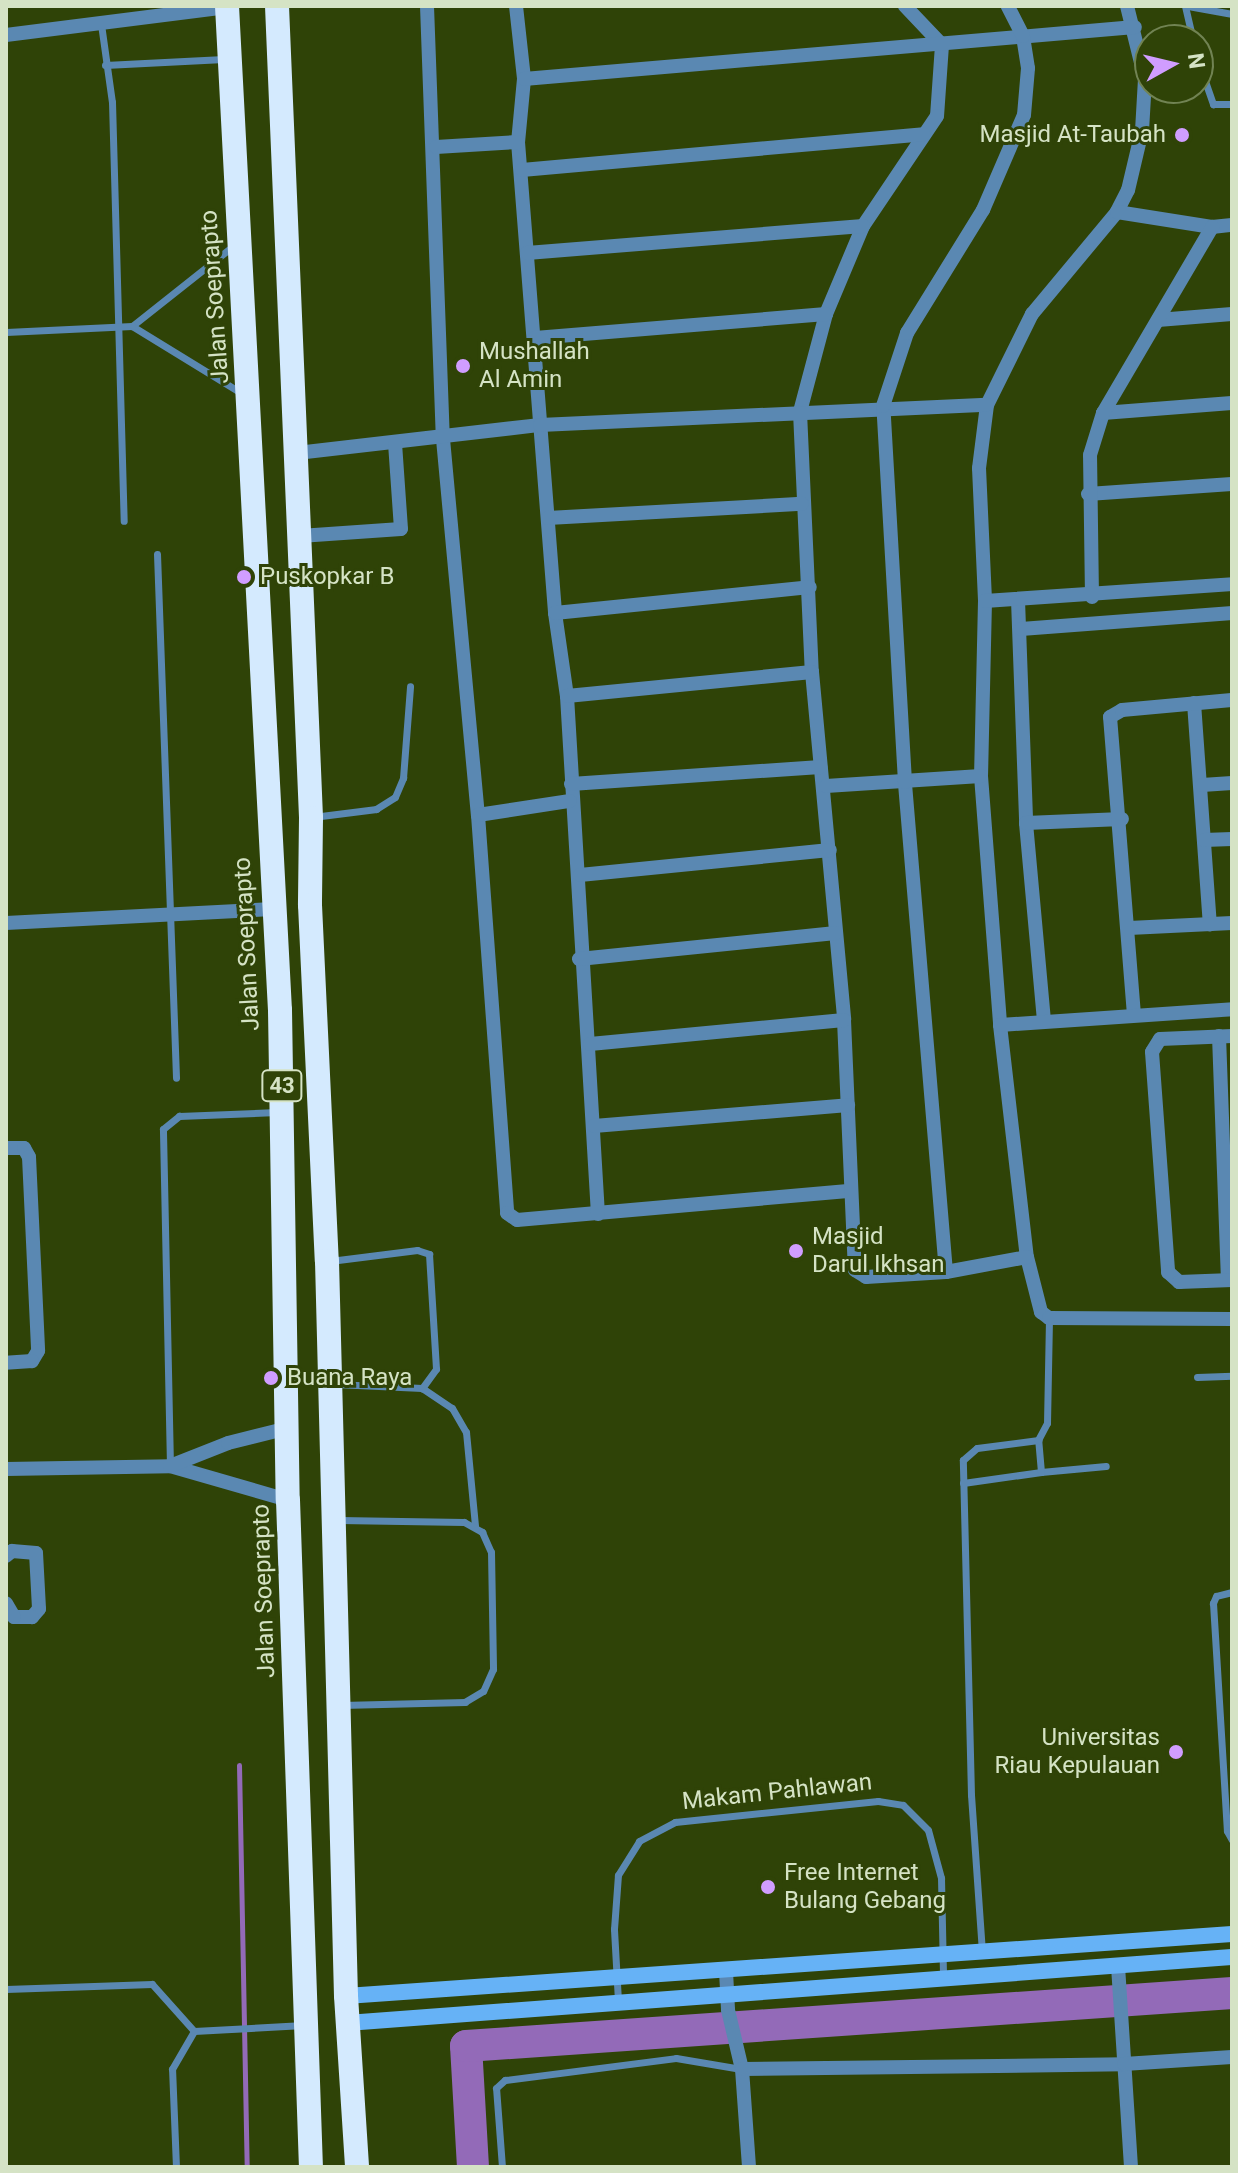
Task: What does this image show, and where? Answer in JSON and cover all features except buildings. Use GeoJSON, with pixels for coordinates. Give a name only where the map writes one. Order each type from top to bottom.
{"type":"FeatureCollection","features":[{"type":"Feature","properties":{"kind":"highway","name":"Jalan Soeprapto"},"geometry":{"type":"LineString","coordinates":[[227,6],[238,243],[250,399],[272,909],[280,1010],[288,1500],[311,2167]]}},
{"type":"Feature","properties":{"kind":"highway","name":"43"},"geometry":{"type":"LineString","coordinates":[[277,6],[327,1261],[346,1996],[357,2167]]}},
{"type":"Feature","properties":{"kind":"highway"},"geometry":{"type":"LineString","coordinates":[[280,1010],[315,1007]]}},
{"type":"Feature","properties":{"kind":"main road"},"geometry":{"type":"LineString","coordinates":[[346,1996],[943,1957],[982,1948],[1232,1934]]}},
{"type":"Feature","properties":{"kind":"main road"},"geometry":{"type":"LineString","coordinates":[[347,2023],[1232,1957]]}},
{"type":"Feature","properties":{"kind":"street"},"geometry":{"type":"LineString","coordinates":[[6,35],[227,6]]}},
{"type":"Feature","properties":{"kind":"street"},"geometry":{"type":"LineString","coordinates":[[427,6],[436,147],[443,439],[478,815],[507,1213],[517,1220],[851,1191]]}},
{"type":"Feature","properties":{"kind":"street"},"geometry":{"type":"LineString","coordinates":[[516,6],[524,79],[518,142],[555,613],[567,696],[570,801],[580,875],[579,959],[590,1044],[598,1214]]}},
{"type":"Feature","properties":{"kind":"street"},"geometry":{"type":"LineString","coordinates":[[905,6],[942,45],[937,116],[863,226],[826,314],[800,412],[812,672],[820,767],[826,786],[844,1020],[857,1273],[866,1277],[946,1272],[1027,1257]]}},
{"type":"Feature","properties":{"kind":"street"},"geometry":{"type":"LineString","coordinates":[[946,1272],[905,782],[883,406],[907,333],[983,210],[1011,153],[1024,115],[1028,68],[1023,36],[1008,6]]}},
{"type":"Feature","properties":{"kind":"street"},"geometry":{"type":"LineString","coordinates":[[524,79],[1134,27]]}},
{"type":"Feature","properties":{"kind":"street"},"geometry":{"type":"LineString","coordinates":[[1144,104],[1142,131],[1128,190],[1117,212],[1032,314],[987,405],[979,468],[985,601],[981,776],[1000,1025],[1027,1257],[1039,1307],[1049,1318],[1232,1319]]}},
{"type":"Feature","properties":{"kind":"street"},"geometry":{"type":"LineString","coordinates":[[522,170],[923,134]]}},
{"type":"Feature","properties":{"kind":"street"},"geometry":{"type":"LineString","coordinates":[[436,147],[518,142]]}},
{"type":"Feature","properties":{"kind":"street"},"geometry":{"type":"LineString","coordinates":[[1117,212],[1212,227],[1232,225]]}},
{"type":"Feature","properties":{"kind":"street"},"geometry":{"type":"LineString","coordinates":[[527,253],[863,226]]}},
{"type":"Feature","properties":{"kind":"street"},"geometry":{"type":"LineString","coordinates":[[1092,597],[1088,494],[1090,455],[1103,413],[1212,227]]}},
{"type":"Feature","properties":{"kind":"street"},"geometry":{"type":"LineString","coordinates":[[535,338],[826,314]]}},
{"type":"Feature","properties":{"kind":"street"},"geometry":{"type":"LineString","coordinates":[[1158,320],[1232,314]]}},
{"type":"Feature","properties":{"kind":"street"},"geometry":{"type":"LineString","coordinates":[[1103,413],[1232,403]]}},
{"type":"Feature","properties":{"kind":"street"},"geometry":{"type":"LineString","coordinates":[[297,453],[443,439],[540,425],[883,406],[987,405]]}},
{"type":"Feature","properties":{"kind":"street"},"geometry":{"type":"LineString","coordinates":[[300,536],[401,529],[395,444]]}},
{"type":"Feature","properties":{"kind":"street"},"geometry":{"type":"LineString","coordinates":[[1088,494],[1232,484]]}},
{"type":"Feature","properties":{"kind":"street"},"geometry":{"type":"LineString","coordinates":[[548,518],[802,504]]}},
{"type":"Feature","properties":{"kind":"street"},"geometry":{"type":"LineString","coordinates":[[985,601],[1092,597],[1232,584]]}},
{"type":"Feature","properties":{"kind":"street"},"geometry":{"type":"LineString","coordinates":[[555,613],[810,587]]}},
{"type":"Feature","properties":{"kind":"street"},"geometry":{"type":"LineString","coordinates":[[1018,600],[1026,823],[1044,1020]]}},
{"type":"Feature","properties":{"kind":"street"},"geometry":{"type":"LineString","coordinates":[[1021,629],[1232,613]]}},
{"type":"Feature","properties":{"kind":"street"},"geometry":{"type":"LineString","coordinates":[[567,696],[812,672]]}},
{"type":"Feature","properties":{"kind":"street"},"geometry":{"type":"LineString","coordinates":[[1134,1015],[1122,819],[1110,717],[1122,710],[1232,700]]}},
{"type":"Feature","properties":{"kind":"street"},"geometry":{"type":"LineString","coordinates":[[1194,703],[1210,924]]}},
{"type":"Feature","properties":{"kind":"street"},"geometry":{"type":"LineString","coordinates":[[571,784],[820,767]]}},
{"type":"Feature","properties":{"kind":"street"},"geometry":{"type":"LineString","coordinates":[[826,786],[981,776]]}},
{"type":"Feature","properties":{"kind":"street"},"geometry":{"type":"LineString","coordinates":[[1202,785],[1232,783]]}},
{"type":"Feature","properties":{"kind":"street"},"geometry":{"type":"LineString","coordinates":[[478,815],[570,801]]}},
{"type":"Feature","properties":{"kind":"street"},"geometry":{"type":"LineString","coordinates":[[1026,823],[1122,819]]}},
{"type":"Feature","properties":{"kind":"street"},"geometry":{"type":"LineString","coordinates":[[1204,840],[1232,839]]}},
{"type":"Feature","properties":{"kind":"street"},"geometry":{"type":"LineString","coordinates":[[580,875],[830,850]]}},
{"type":"Feature","properties":{"kind":"street"},"geometry":{"type":"LineString","coordinates":[[6,923],[272,909]]}},
{"type":"Feature","properties":{"kind":"street"},"geometry":{"type":"LineString","coordinates":[[1129,928],[1232,923]]}},
{"type":"Feature","properties":{"kind":"street"},"geometry":{"type":"LineString","coordinates":[[579,959],[836,933]]}},
{"type":"Feature","properties":{"kind":"street"},"geometry":{"type":"LineString","coordinates":[[1000,1025],[1232,1009]]}},
{"type":"Feature","properties":{"kind":"street"},"geometry":{"type":"LineString","coordinates":[[590,1044],[844,1020]]}},
{"type":"Feature","properties":{"kind":"street"},"geometry":{"type":"LineString","coordinates":[[1226,1036],[1228,1130],[1230,1280],[1179,1282],[1168,1272],[1152,1052],[1160,1039],[1226,1036]]}},
{"type":"Feature","properties":{"kind":"street"},"geometry":{"type":"LineString","coordinates":[[594,1126],[848,1105]]}},
{"type":"Feature","properties":{"kind":"street"},"geometry":{"type":"LineString","coordinates":[[6,1148],[21,1147],[29,1157],[38,1351],[32,1361],[6,1363]]}},
{"type":"Feature","properties":{"kind":"street"},"geometry":{"type":"LineString","coordinates":[[170,1466],[228,1443],[288,1428]]}},
{"type":"Feature","properties":{"kind":"street"},"geometry":{"type":"LineString","coordinates":[[6,1469],[170,1466],[288,1500]]}},
{"type":"Feature","properties":{"kind":"street"},"geometry":{"type":"LineString","coordinates":[[6,1556],[36,1553],[39,1609],[32,1617],[14,1617],[6,1603]]}},
{"type":"Feature","properties":{"kind":"street"},"geometry":{"type":"LineString","coordinates":[[1118,1966],[1131,2167]]}},
{"type":"Feature","properties":{"kind":"street"},"geometry":{"type":"LineString","coordinates":[[726,1971],[728,2010],[742,2069],[749,2167]]}},
{"type":"Feature","properties":{"kind":"street"},"geometry":{"type":"LineString","coordinates":[[742,2069],[1124,2064],[1232,2057]]}},
{"type":"Feature","properties":{"kind":"lane"},"geometry":{"type":"LineString","coordinates":[[1186,6],[1232,14]]}},
{"type":"Feature","properties":{"kind":"lane"},"geometry":{"type":"LineString","coordinates":[[101,24],[112,102],[124,521]]}},
{"type":"Feature","properties":{"kind":"lane"},"geometry":{"type":"LineString","coordinates":[[105,65],[230,59]]}},
{"type":"Feature","properties":{"kind":"lane"},"geometry":{"type":"LineString","coordinates":[[6,332],[132,326],[238,243]]}},
{"type":"Feature","properties":{"kind":"lane"},"geometry":{"type":"LineString","coordinates":[[132,326],[250,399]]}},
{"type":"Feature","properties":{"kind":"lane"},"geometry":{"type":"LineString","coordinates":[[157,554],[173,913],[176,1078]]}},
{"type":"Feature","properties":{"kind":"lane"},"geometry":{"type":"LineString","coordinates":[[311,818],[376,809],[395,797],[403,778],[410,686]]}},
{"type":"Feature","properties":{"kind":"lane"},"geometry":{"type":"LineString","coordinates":[[170,1466],[163,1129],[179,1116],[283,1112]]}},
{"type":"Feature","properties":{"kind":"lane"},"geometry":{"type":"LineString","coordinates":[[327,1261],[417,1250],[429,1254],[436,1369],[422,1388]]}},
{"type":"Feature","properties":{"kind":"lane"},"geometry":{"type":"LineString","coordinates":[[1041,1472],[1038,1440],[1047,1423],[1049,1318]]}},
{"type":"Feature","properties":{"kind":"lane"},"geometry":{"type":"LineString","coordinates":[[1197,1377],[1232,1376]]}},
{"type":"Feature","properties":{"kind":"lane"},"geometry":{"type":"LineString","coordinates":[[329,1384],[422,1388],[452,1408],[466,1432],[475,1526],[491,1552],[489,1684],[465,1702],[338,1705]]}},
{"type":"Feature","properties":{"kind":"lane"},"geometry":{"type":"LineString","coordinates":[[982,1948],[971,1795],[963,1460],[968,1453],[1038,1440]]}},
{"type":"Feature","properties":{"kind":"lane"},"geometry":{"type":"LineString","coordinates":[[963,1483],[1106,1466]]}},
{"type":"Feature","properties":{"kind":"lane"},"geometry":{"type":"LineString","coordinates":[[332,1520],[475,1526]]}},
{"type":"Feature","properties":{"kind":"lane"},"geometry":{"type":"LineString","coordinates":[[1232,1592],[1216,1596],[1213,1603],[1227,1831],[1232,1840]]}},
{"type":"Feature","properties":{"kind":"lane","name":"Makam Pahlawan"},"geometry":{"type":"LineString","coordinates":[[618,2001],[615,1977],[618,1875],[639,1841],[675,1822],[878,1801],[903,1805],[928,1830],[941,1878],[943,1978]]}},
{"type":"Feature","properties":{"kind":"lane"},"geometry":{"type":"LineString","coordinates":[[6,1989],[152,1984],[194,2031]]}},
{"type":"Feature","properties":{"kind":"lane"},"geometry":{"type":"LineString","coordinates":[[194,2031],[306,2024]]}},
{"type":"Feature","properties":{"kind":"lane"},"geometry":{"type":"LineString","coordinates":[[176,2167],[172,2069],[194,2031]]}},
{"type":"Feature","properties":{"kind":"lane"},"geometry":{"type":"LineString","coordinates":[[502,2167],[496,2088],[505,2080],[676,2058],[742,2069]]}},
{"type":"Feature","properties":{"kind":"waterway"},"geometry":{"type":"LineString","coordinates":[[239,1765],[247,2167]]}},
{"type":"Feature","properties":{"kind":"waterway"},"geometry":{"type":"LineString","coordinates":[[473,2167],[466,2046],[1232,1993]]}},
{"type":"Feature","properties":{"kind":"place","name":"Masjid At-Taubah"},"geometry":{"type":"Point","coordinates":[1182,135]}},
{"type":"Feature","properties":{"kind":"place","name":"Mushallah Al Amin"},"geometry":{"type":"Point","coordinates":[463,366]}},
{"type":"Feature","properties":{"kind":"place","name":"Puskopkar B"},"geometry":{"type":"Point","coordinates":[244,577]}},
{"type":"Feature","properties":{"kind":"place","name":"Masjid Darul Ikhsan"},"geometry":{"type":"Point","coordinates":[796,1251]}},
{"type":"Feature","properties":{"kind":"place","name":"Buana Raya"},"geometry":{"type":"Point","coordinates":[271,1378]}},
{"type":"Feature","properties":{"kind":"place","name":"Universitas Riau Kepulauan"},"geometry":{"type":"Point","coordinates":[1176,1752]}},
{"type":"Feature","properties":{"kind":"place","name":"Free Internet Bulang Gebang"},"geometry":{"type":"Point","coordinates":[768,1887]}}]}
